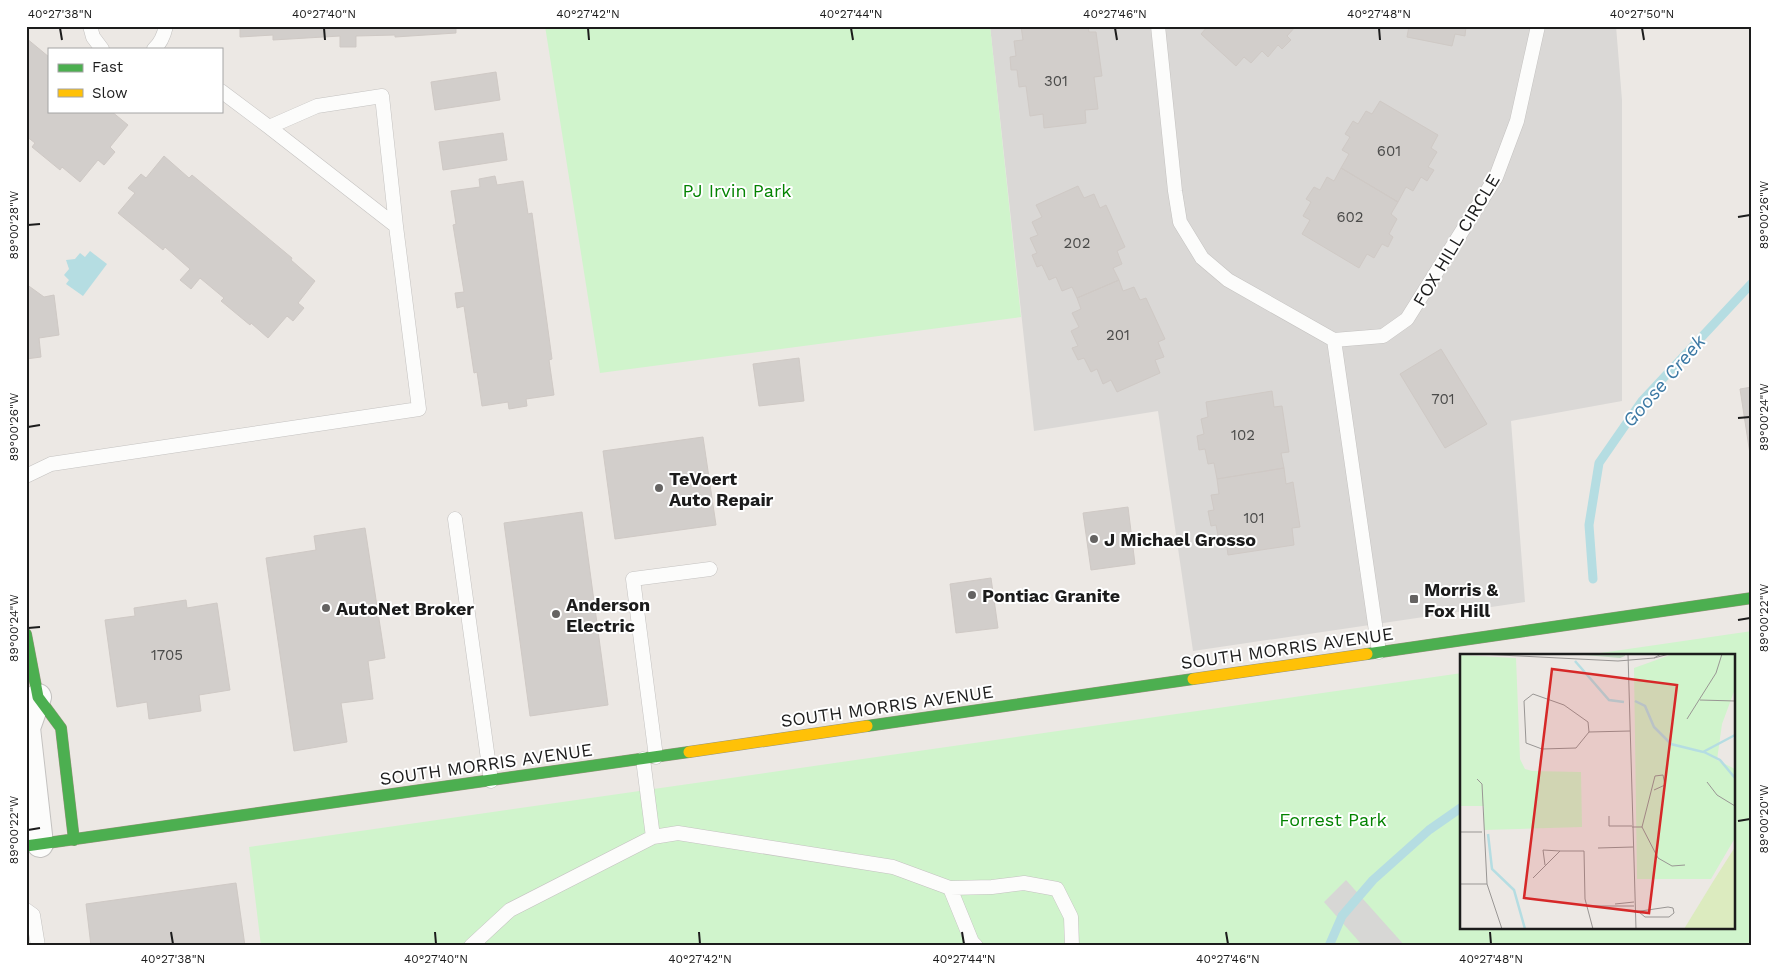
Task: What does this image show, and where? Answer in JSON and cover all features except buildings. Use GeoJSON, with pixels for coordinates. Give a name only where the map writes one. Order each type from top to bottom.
{"type":"FeatureCollection","features":[{"type":"Feature","properties":{"kind":"main road","name":"SOUTH MORRIS AVENUE"},"geometry":{"type":"LineString","coordinates":[[33,845],[491,781],[1752,598]]}},
{"type":"Feature","properties":{"kind":"main road"},"geometry":{"type":"LineString","coordinates":[[26,634],[38,697],[61,728],[74,840]]}},
{"type":"Feature","properties":{"kind":"street"},"geometry":{"type":"LineString","coordinates":[[33,845],[27,728],[38,697]]}},
{"type":"Feature","properties":{"kind":"lane"},"geometry":{"type":"LineString","coordinates":[[90,26],[93,37],[101,48]]}},
{"type":"Feature","properties":{"kind":"lane"},"geometry":{"type":"LineString","coordinates":[[159,47],[166,26]]}},
{"type":"Feature","properties":{"kind":"lane"},"geometry":{"type":"LineString","coordinates":[[1158,26],[1174,190],[1180,222],[1202,258],[1228,280],[1334,340],[1379,652]]}},
{"type":"Feature","properties":{"kind":"lane","name":"FOX HILL CIRCLE"},"geometry":{"type":"LineString","coordinates":[[1334,340],[1383,336],[1407,319],[1496,177],[1517,121],[1538,26]]}},
{"type":"Feature","properties":{"kind":"lane"},"geometry":{"type":"LineString","coordinates":[[222,92],[396,226]]}},
{"type":"Feature","properties":{"kind":"lane"},"geometry":{"type":"LineString","coordinates":[[26,476],[51,464],[418,409],[382,96],[317,106],[269,127]]}},
{"type":"Feature","properties":{"kind":"lane"},"geometry":{"type":"LineString","coordinates":[[455,519],[491,781]]}},
{"type":"Feature","properties":{"kind":"lane"},"geometry":{"type":"LineString","coordinates":[[653,837],[649,758],[633,579],[710,568]]}},
{"type":"Feature","properties":{"kind":"lane"},"geometry":{"type":"LineString","coordinates":[[471,946],[510,910],[653,837],[678,833],[893,867],[950,888],[992,887],[1024,883],[1057,889],[1072,917],[1072,946]]}},
{"type":"Feature","properties":{"kind":"lane"},"geometry":{"type":"LineString","coordinates":[[950,888],[972,942],[976,946]]}},
{"type":"Feature","properties":{"kind":"lane"},"geometry":{"type":"LineString","coordinates":[[26,910],[34,915],[38,946]]}},
{"type":"Feature","properties":{"kind":"shaded area"},"geometry":{"type":"Polygon","coordinates":[[[990,26],[1616,26],[1622,100],[1622,401],[1511,421],[1525,602],[1193,651],[1158,411],[1034,431],[990,26]]]}},
{"type":"Feature","properties":{"kind":"green space","name":"PJ Irvin Park"},"geometry":{"type":"Polygon","coordinates":[[[545,26],[990,26],[1021,317],[600,373],[545,26]]]}},
{"type":"Feature","properties":{"kind":"green space","name":"Forrest Park"},"geometry":{"type":"Polygon","coordinates":[[[1752,631],[1752,946],[261,946],[249,847],[1460,673],[1460,930],[1736,930],[1736,654],[1594,654],[1752,631]]]}},
{"type":"Feature","properties":{"kind":"water"},"geometry":{"type":"Polygon","coordinates":[[[90,251],[107,264],[83,296],[66,284],[69,280],[64,275],[69,269],[66,260],[75,259],[80,253],[85,257],[90,251]]]}},
{"type":"Feature","properties":{"kind":"pier"},"geometry":{"type":"Polygon","coordinates":[[[1346,880],[1405,946],[1363,946],[1324,902],[1346,880]]]}},
{"type":"Feature","properties":{"kind":"waterway","name":"Goose Creek"},"geometry":{"type":"LineString","coordinates":[[1593,579],[1589,525],[1599,463],[1642,401],[1752,283]]}},
{"type":"Feature","properties":{"kind":"waterway","name":"Goose Creek"},"geometry":{"type":"LineString","coordinates":[[1329,946],[1342,916],[1373,880],[1429,830],[1460,808]]}},
{"type":"Feature","properties":{"kind":"traffic: fast"},"geometry":{"type":"LineString","coordinates":[[1367,654],[1752,598]]}},
{"type":"Feature","properties":{"kind":"traffic: fast"},"geometry":{"type":"LineString","coordinates":[[26,634],[38,697],[61,728],[74,840]]}},
{"type":"Feature","properties":{"kind":"traffic: fast"},"geometry":{"type":"LineString","coordinates":[[867,726],[1193,679]]}},
{"type":"Feature","properties":{"kind":"traffic: fast"},"geometry":{"type":"LineString","coordinates":[[26,846],[689,752]]}},
{"type":"Feature","properties":{"kind":"traffic: slow"},"geometry":{"type":"LineString","coordinates":[[1193,679],[1367,654]]}},
{"type":"Feature","properties":{"kind":"traffic: slow"},"geometry":{"type":"LineString","coordinates":[[689,752],[867,726]]}},
{"type":"Feature","properties":{"kind":"place","name":"TeVoert Auto Repair"},"geometry":{"type":"Point","coordinates":[659,488]}},
{"type":"Feature","properties":{"kind":"place","name":"J Michael Grosso"},"geometry":{"type":"Point","coordinates":[1094,539]}},
{"type":"Feature","properties":{"kind":"place","name":"Pontiac Granite"},"geometry":{"type":"Point","coordinates":[972,595]}},
{"type":"Feature","properties":{"kind":"place","name":"Morris & Fox Hill"},"geometry":{"type":"Point","coordinates":[1414,599]}},
{"type":"Feature","properties":{"kind":"place","name":"AutoNet Broker"},"geometry":{"type":"Point","coordinates":[326,608]}},
{"type":"Feature","properties":{"kind":"place","name":"Anderson Electric"},"geometry":{"type":"Point","coordinates":[556,614]}}]}
